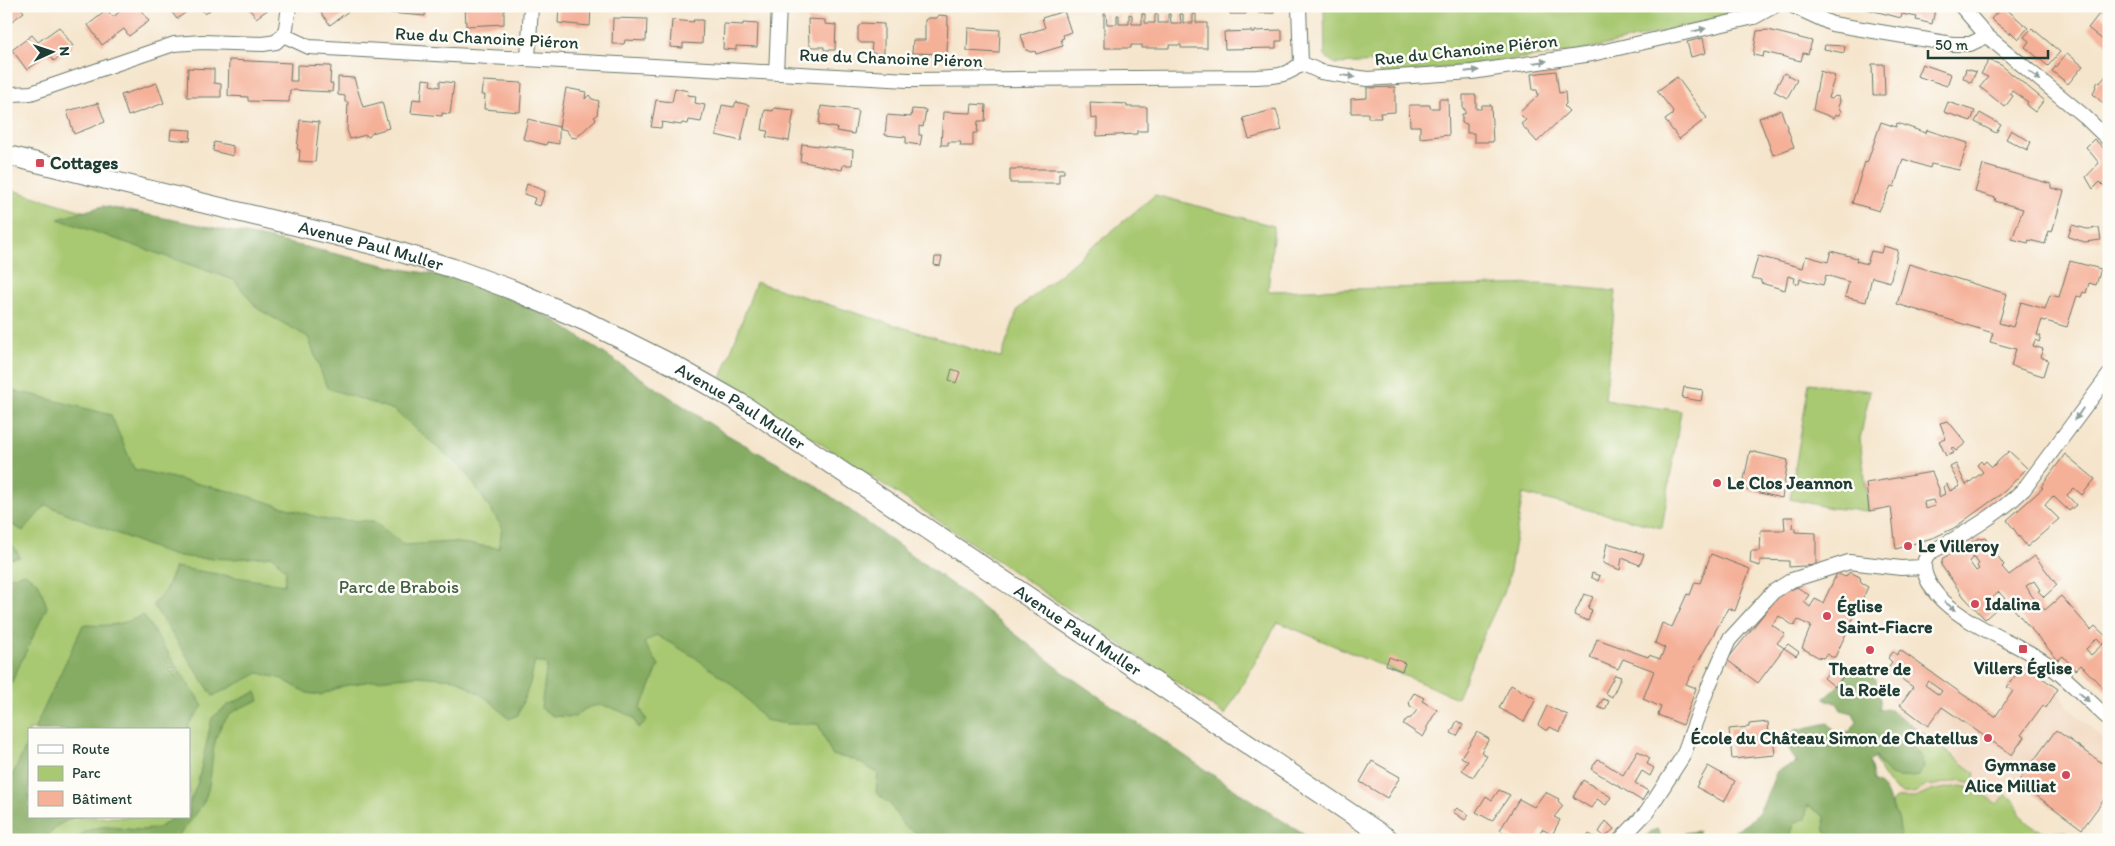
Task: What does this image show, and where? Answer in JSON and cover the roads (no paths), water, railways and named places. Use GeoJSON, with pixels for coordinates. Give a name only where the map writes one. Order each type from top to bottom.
{"type":"FeatureCollection","features":[{"type":"Feature","properties":{"kind":"main road","name":"Avenue Paul Muller"},"geometry":{"type":"LineString","coordinates":[[6,155],[383,247],[452,268],[510,289],[585,321],[673,365],[740,403],[1390,840]]}},
{"type":"Feature","properties":{"kind":"street"},"geometry":{"type":"LineString","coordinates":[[6,97],[13,94],[31,93],[174,44],[202,42],[263,44],[276,42],[283,36],[289,6]]}},
{"type":"Feature","properties":{"kind":"street"},"geometry":{"type":"LineString","coordinates":[[528,59],[531,6]]}},
{"type":"Feature","properties":{"kind":"street"},"geometry":{"type":"LineString","coordinates":[[776,73],[779,6]]}},
{"type":"Feature","properties":{"kind":"street"},"geometry":{"type":"LineString","coordinates":[[1299,6],[1301,63]]}},
{"type":"Feature","properties":{"kind":"street","name":"Rue du Chanoine Piéron"},"geometry":{"type":"LineString","coordinates":[[283,36],[309,47],[947,81],[1257,77],[1287,73],[1294,70],[1301,63],[1321,72],[1367,80],[1472,72],[1592,54],[1754,17],[1774,6]]}},
{"type":"Feature","properties":{"kind":"street"},"geometry":{"type":"LineString","coordinates":[[1793,6],[1832,24],[1952,44],[1970,44],[1987,36]]}},
{"type":"Feature","properties":{"kind":"street"},"geometry":{"type":"LineString","coordinates":[[1961,6],[1987,36],[2084,116],[2109,140]]}},
{"type":"Feature","properties":{"kind":"street"},"geometry":{"type":"LineString","coordinates":[[2109,375],[2014,500],[1981,523],[1931,552],[1926,556],[1923,566],[1926,576],[1941,599],[1962,615],[2044,662],[2109,719]]}},
{"type":"Feature","properties":{"kind":"street"},"geometry":{"type":"LineString","coordinates":[[1620,840],[1647,812],[1684,756],[1707,690],[1729,640],[1773,592],[1792,580],[1849,562],[1901,568],[1923,566]]}},
{"type":"Feature","properties":{"kind":"place","name":"Cottages"},"geometry":{"type":"Point","coordinates":[40,163]}},
{"type":"Feature","properties":{"kind":"place","name":"Le Clos Jeannon"},"geometry":{"type":"Point","coordinates":[1717,483]}},
{"type":"Feature","properties":{"kind":"place","name":"Le Villeroy"},"geometry":{"type":"Point","coordinates":[1908,546]}},
{"type":"Feature","properties":{"kind":"place","name":"Idalina"},"geometry":{"type":"Point","coordinates":[1975,604]}},
{"type":"Feature","properties":{"kind":"place","name":"Église Saint-Fiacre"},"geometry":{"type":"Point","coordinates":[1827,616]}},
{"type":"Feature","properties":{"kind":"place","name":"Villers Église"},"geometry":{"type":"Point","coordinates":[2023,649]}},
{"type":"Feature","properties":{"kind":"place","name":"Theatre de la Roële"},"geometry":{"type":"Point","coordinates":[1870,650]}},
{"type":"Feature","properties":{"kind":"place","name":"École du Château Simon de Chatellus"},"geometry":{"type":"Point","coordinates":[1988,738]}},
{"type":"Feature","properties":{"kind":"place","name":"Gymnase Alice Milliat"},"geometry":{"type":"Point","coordinates":[2066,775]}},
{"type":"Feature","properties":{"kind":"park label","name":"Parc de Brabois"},"geometry":{"type":"Point","coordinates":[399,587]}}]}
